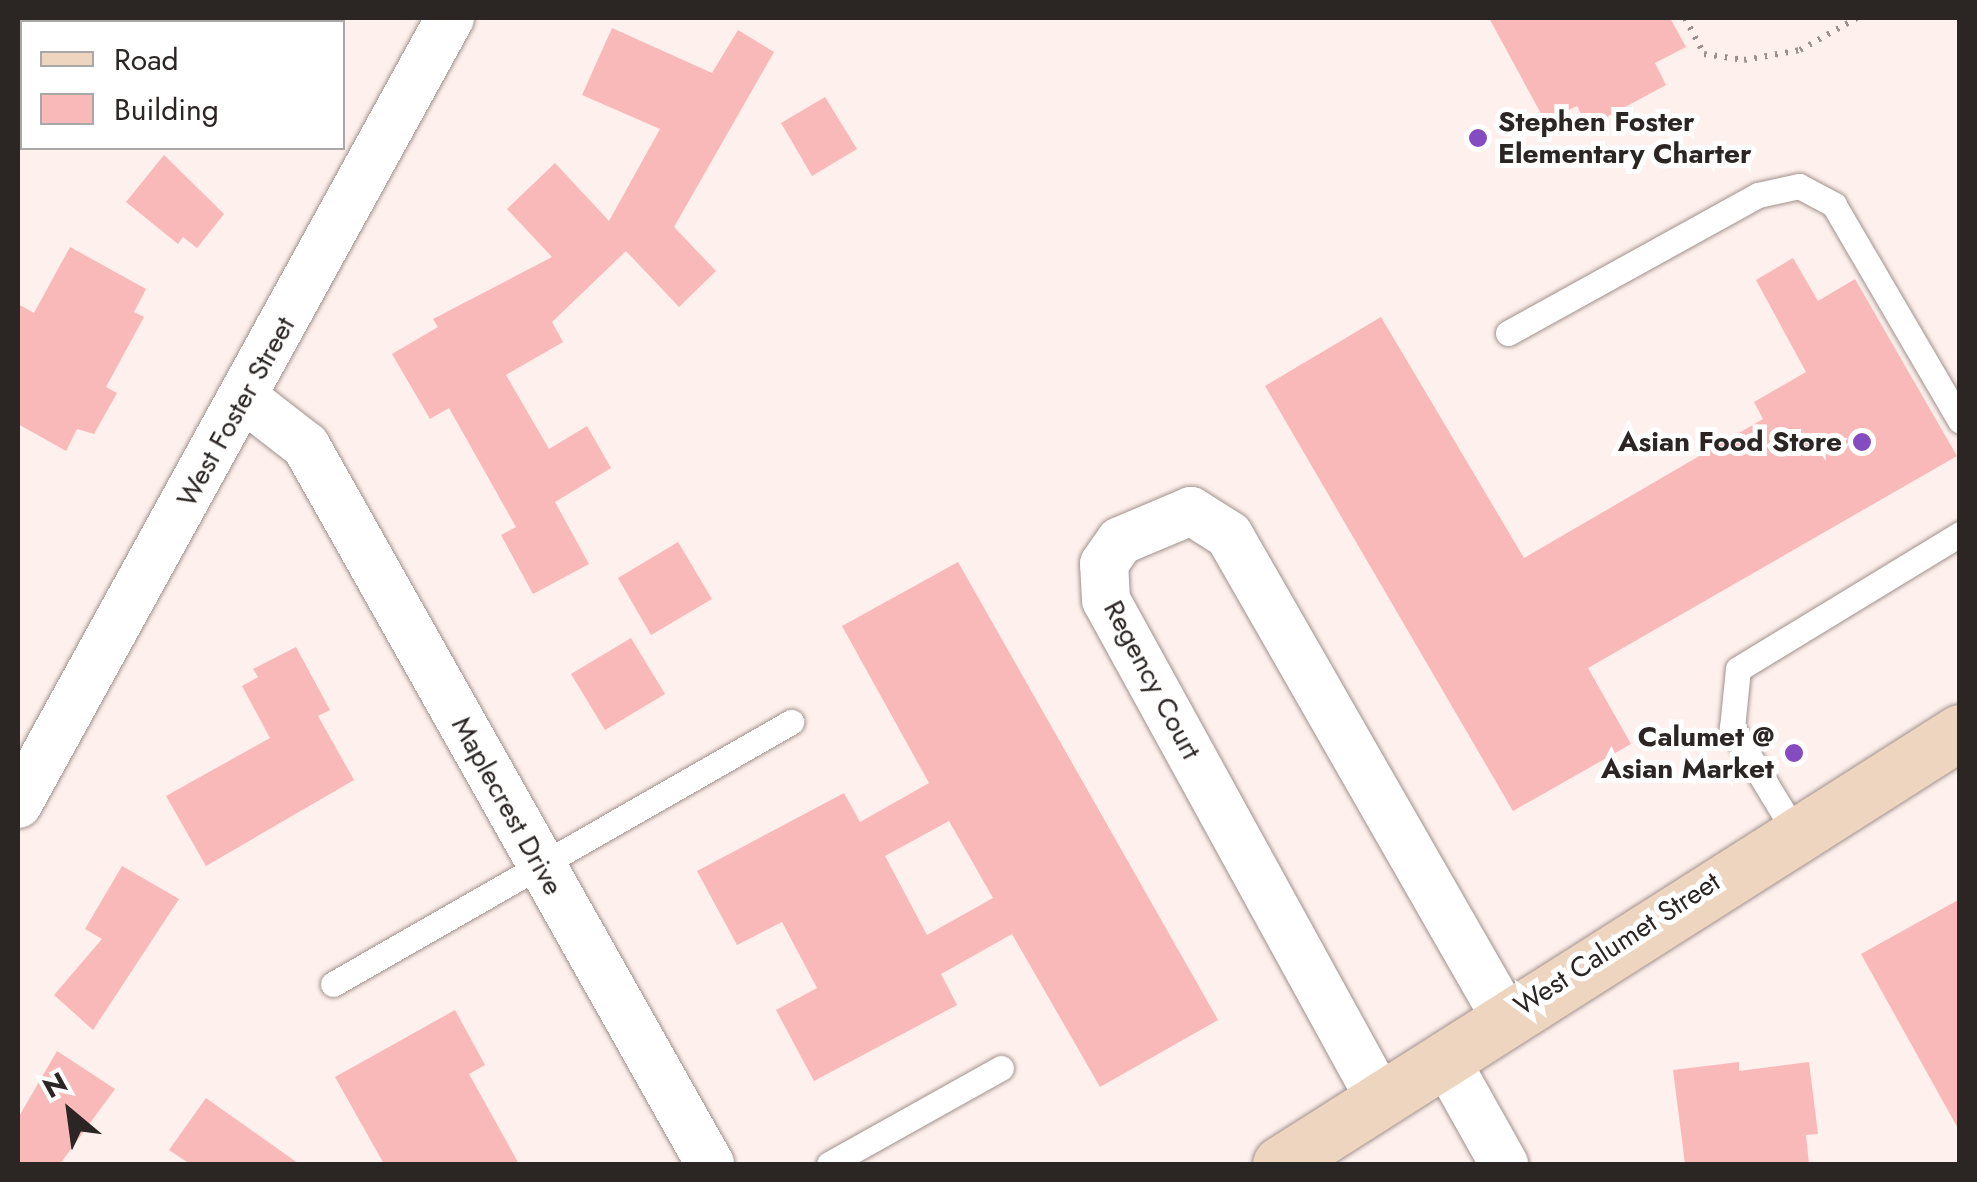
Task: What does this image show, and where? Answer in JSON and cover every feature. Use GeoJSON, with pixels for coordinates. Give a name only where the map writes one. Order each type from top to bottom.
{"type":"FeatureCollection","features":[{"type":"Feature","properties":{"kind":"main road","name":"West Calumet Street"},"geometry":{"type":"LineString","coordinates":[[1280,1164],[1794,832],[1960,732]]}},
{"type":"Feature","properties":{"kind":"street","name":"West Foster Street"},"geometry":{"type":"LineString","coordinates":[[18,804],[450,18]]}},
{"type":"Feature","properties":{"kind":"street","name":"Maplecrest Drive"},"geometry":{"type":"LineString","coordinates":[[244,398],[306,446],[710,1164]]}},
{"type":"Feature","properties":{"kind":"street","name":"Regency Court"},"geometry":{"type":"LineString","coordinates":[[1380,1099],[1106,600],[1104,564],[1120,541],[1192,510],[1229,535],[1505,1017]]}},
{"type":"Feature","properties":{"kind":"street"},"geometry":{"type":"LineString","coordinates":[[1444,1057],[1504,1164]]}},
{"type":"Feature","properties":{"kind":"lane"},"geometry":{"type":"LineString","coordinates":[[1508,333],[1758,196],[1799,186],[1834,205],[1960,421]]}},
{"type":"Feature","properties":{"kind":"lane"},"geometry":{"type":"LineString","coordinates":[[1794,832],[1732,728],[1738,669],[1960,534]]}},
{"type":"Feature","properties":{"kind":"lane"},"geometry":{"type":"LineString","coordinates":[[333,984],[538,863],[791,722]]}},
{"type":"Feature","properties":{"kind":"lane"},"geometry":{"type":"LineString","coordinates":[[829,1164],[1000,1068]]}},
{"type":"Feature","properties":{"kind":"path"},"geometry":{"type":"LineString","coordinates":[[1685,18],[1704,54],[1744,60],[1800,50],[1857,18]]}},
{"type":"Feature","properties":{"kind":"building"},"geometry":{"type":"Polygon","coordinates":[[[1489,18],[1670,18],[1686,47],[1655,63],[1666,85],[1588,127],[1577,106],[1545,121],[1489,18]]]}},
{"type":"Feature","properties":{"kind":"building"},"geometry":{"type":"Polygon","coordinates":[[[612,28],[712,73],[738,30],[774,52],[674,227],[716,271],[679,307],[626,251],[552,322],[563,342],[506,375],[549,449],[587,426],[611,468],[555,502],[589,564],[533,594],[501,535],[516,527],[449,408],[430,419],[392,354],[438,327],[433,319],[552,257],[507,209],[555,163],[609,221],[660,129],[582,95],[612,28]]]}},
{"type":"Feature","properties":{"kind":"building"},"geometry":{"type":"Polygon","coordinates":[[[825,97],[857,149],[812,176],[781,123],[825,97]]]}},
{"type":"Feature","properties":{"kind":"building"},"geometry":{"type":"Polygon","coordinates":[[[164,155],[224,214],[197,248],[183,237],[178,244],[126,202],[164,155]]]}},
{"type":"Feature","properties":{"kind":"building"},"geometry":{"type":"Polygon","coordinates":[[[70,247],[146,289],[134,312],[144,317],[106,387],[117,393],[94,434],[77,429],[66,451],[18,424],[18,304],[34,313],[70,247]]]}},
{"type":"Feature","properties":{"kind":"building"},"geometry":{"type":"Polygon","coordinates":[[[1793,258],[1818,301],[1855,279],[1957,456],[1588,668],[1631,744],[1513,811],[1265,386],[1381,317],[1524,558],[1763,419],[1754,402],[1806,372],[1756,280],[1793,258]]]}},
{"type":"Feature","properties":{"kind":"building"},"geometry":{"type":"Polygon","coordinates":[[[678,542],[712,599],[651,635],[618,578],[678,542]]]}},
{"type":"Feature","properties":{"kind":"building"},"geometry":{"type":"Polygon","coordinates":[[[958,562],[1218,1020],[1100,1087],[1012,934],[941,974],[957,1005],[814,1081],[776,1010],[817,988],[782,922],[737,945],[697,871],[844,793],[860,822],[929,783],[842,626],[958,562]],[[949,821],[885,856],[927,935],[993,898],[949,821]]]}},
{"type":"Feature","properties":{"kind":"building"},"geometry":{"type":"Polygon","coordinates":[[[631,638],[665,694],[605,730],[571,674],[631,638]]]}},
{"type":"Feature","properties":{"kind":"building"},"geometry":{"type":"Polygon","coordinates":[[[296,647],[330,710],[318,716],[354,780],[206,866],[166,796],[270,738],[242,686],[258,677],[253,669],[296,647]]]}},
{"type":"Feature","properties":{"kind":"building"},"geometry":{"type":"Polygon","coordinates":[[[122,866],[179,899],[93,1030],[54,995],[102,939],[85,929],[122,866]]]}},
{"type":"Feature","properties":{"kind":"building"},"geometry":{"type":"Polygon","coordinates":[[[1960,899],[1960,1132],[1861,954],[1960,899]]]}},
{"type":"Feature","properties":{"kind":"building"},"geometry":{"type":"Polygon","coordinates":[[[455,1010],[485,1065],[469,1074],[519,1164],[384,1164],[335,1077],[455,1010]]]}},
{"type":"Feature","properties":{"kind":"building"},"geometry":{"type":"Polygon","coordinates":[[[57,1051],[115,1089],[60,1164],[18,1164],[18,1118],[57,1051]]]}},
{"type":"Feature","properties":{"kind":"building"},"geometry":{"type":"Polygon","coordinates":[[[1739,1062],[1739,1071],[1809,1062],[1818,1134],[1806,1135],[1809,1164],[1685,1164],[1673,1070],[1739,1062]]]}},
{"type":"Feature","properties":{"kind":"building"},"geometry":{"type":"Polygon","coordinates":[[[206,1098],[299,1164],[190,1164],[169,1150],[206,1098]]]}},
{"type":"Feature","properties":{"kind":"place","name":"Stephen Foster Elementary Charter"},"geometry":{"type":"Point","coordinates":[1478,138]}},
{"type":"Feature","properties":{"kind":"place","name":"Asian Food Store"},"geometry":{"type":"Point","coordinates":[1862,442]}},
{"type":"Feature","properties":{"kind":"place","name":"Calumet @ Asian Market"},"geometry":{"type":"Point","coordinates":[1794,753]}}]}
